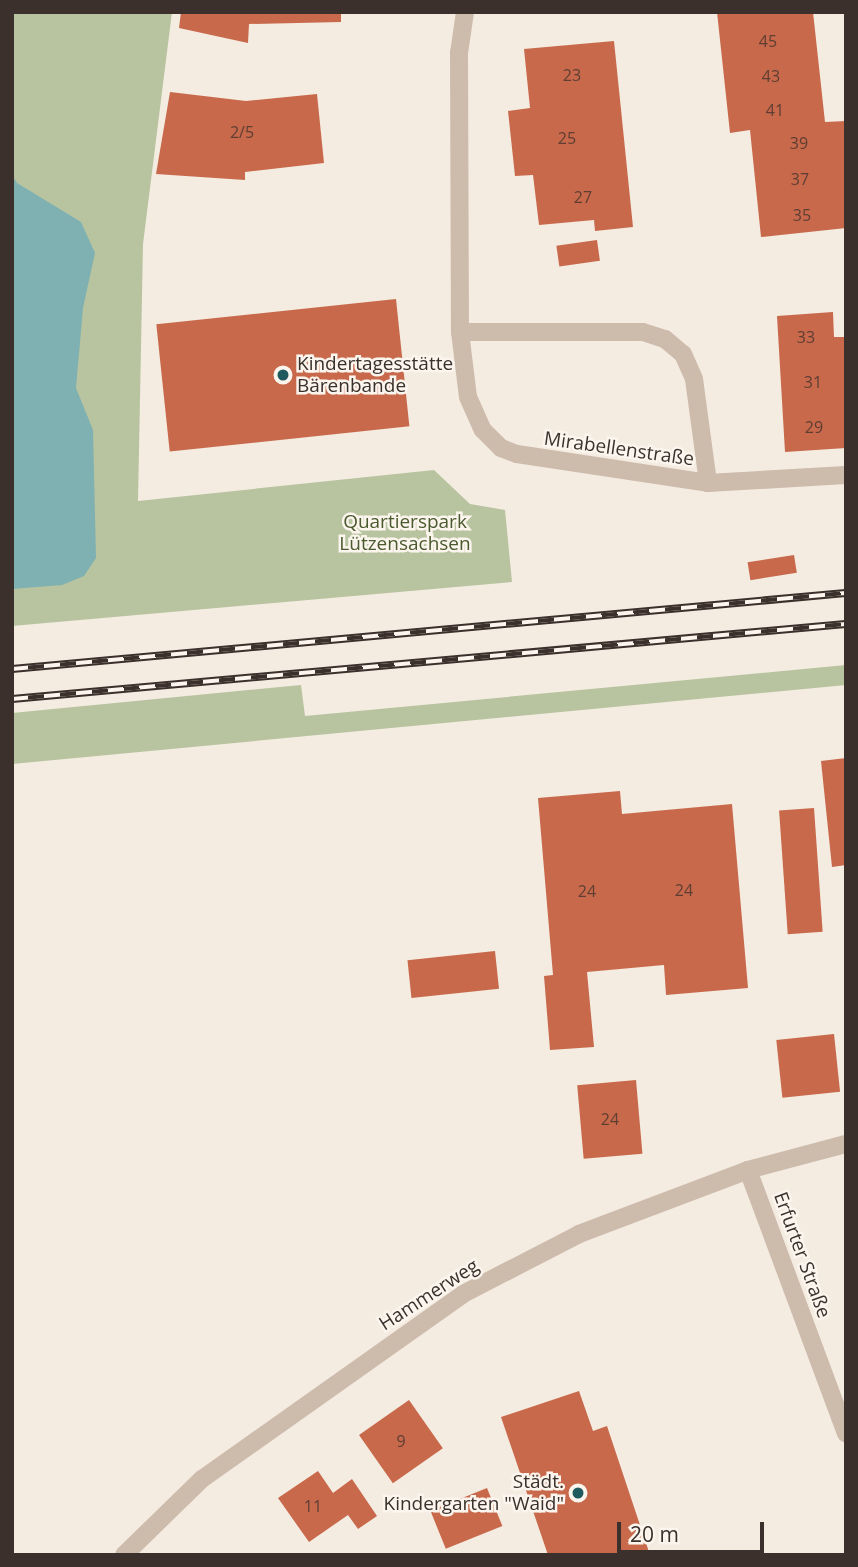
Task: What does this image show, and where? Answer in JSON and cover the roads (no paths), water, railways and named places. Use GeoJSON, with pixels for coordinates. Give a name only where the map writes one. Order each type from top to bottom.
{"type":"FeatureCollection","features":[{"type":"Feature","properties":{"kind":"street","name":"Mirabellenstraße"},"geometry":{"type":"LineString","coordinates":[[460,332],[643,332],[665,339],[683,354],[694,379],[708,483],[501,448],[483,430],[468,397],[460,332],[459,53],[465,12]]}},
{"type":"Feature","properties":{"kind":"street"},"geometry":{"type":"LineString","coordinates":[[708,483],[846,475]]}},
{"type":"Feature","properties":{"kind":"street","name":"Hammerweg"},"geometry":{"type":"LineString","coordinates":[[124,1555],[202,1479],[463,1294],[579,1234],[748,1170],[846,1144]]}},
{"type":"Feature","properties":{"kind":"street","name":"Erfurter Straße"},"geometry":{"type":"LineString","coordinates":[[748,1170],[846,1433]]}},
{"type":"Feature","properties":{"kind":"water"},"geometry":{"type":"Polygon","coordinates":[[[12,175],[17,183],[81,222],[95,253],[83,308],[76,388],[93,430],[96,558],[84,576],[62,585],[12,589],[12,175]]]}},
{"type":"Feature","properties":{"kind":"railway"},"geometry":{"type":"LineString","coordinates":[[12,669],[846,593]]}},
{"type":"Feature","properties":{"kind":"railway"},"geometry":{"type":"LineString","coordinates":[[12,699],[846,624]]}},
{"type":"Feature","properties":{"kind":"place","name":"Kindertagesstätte Bärenbande"},"geometry":{"type":"Point","coordinates":[283,375]}},
{"type":"Feature","properties":{"kind":"place","name":"Städt. Kindergarten \"Waid\""},"geometry":{"type":"Point","coordinates":[578,1493]}},
{"type":"Feature","properties":{"kind":"park label","name":"Quartierspark Lützensachsen"},"geometry":{"type":"Point","coordinates":[405,533]}}]}
